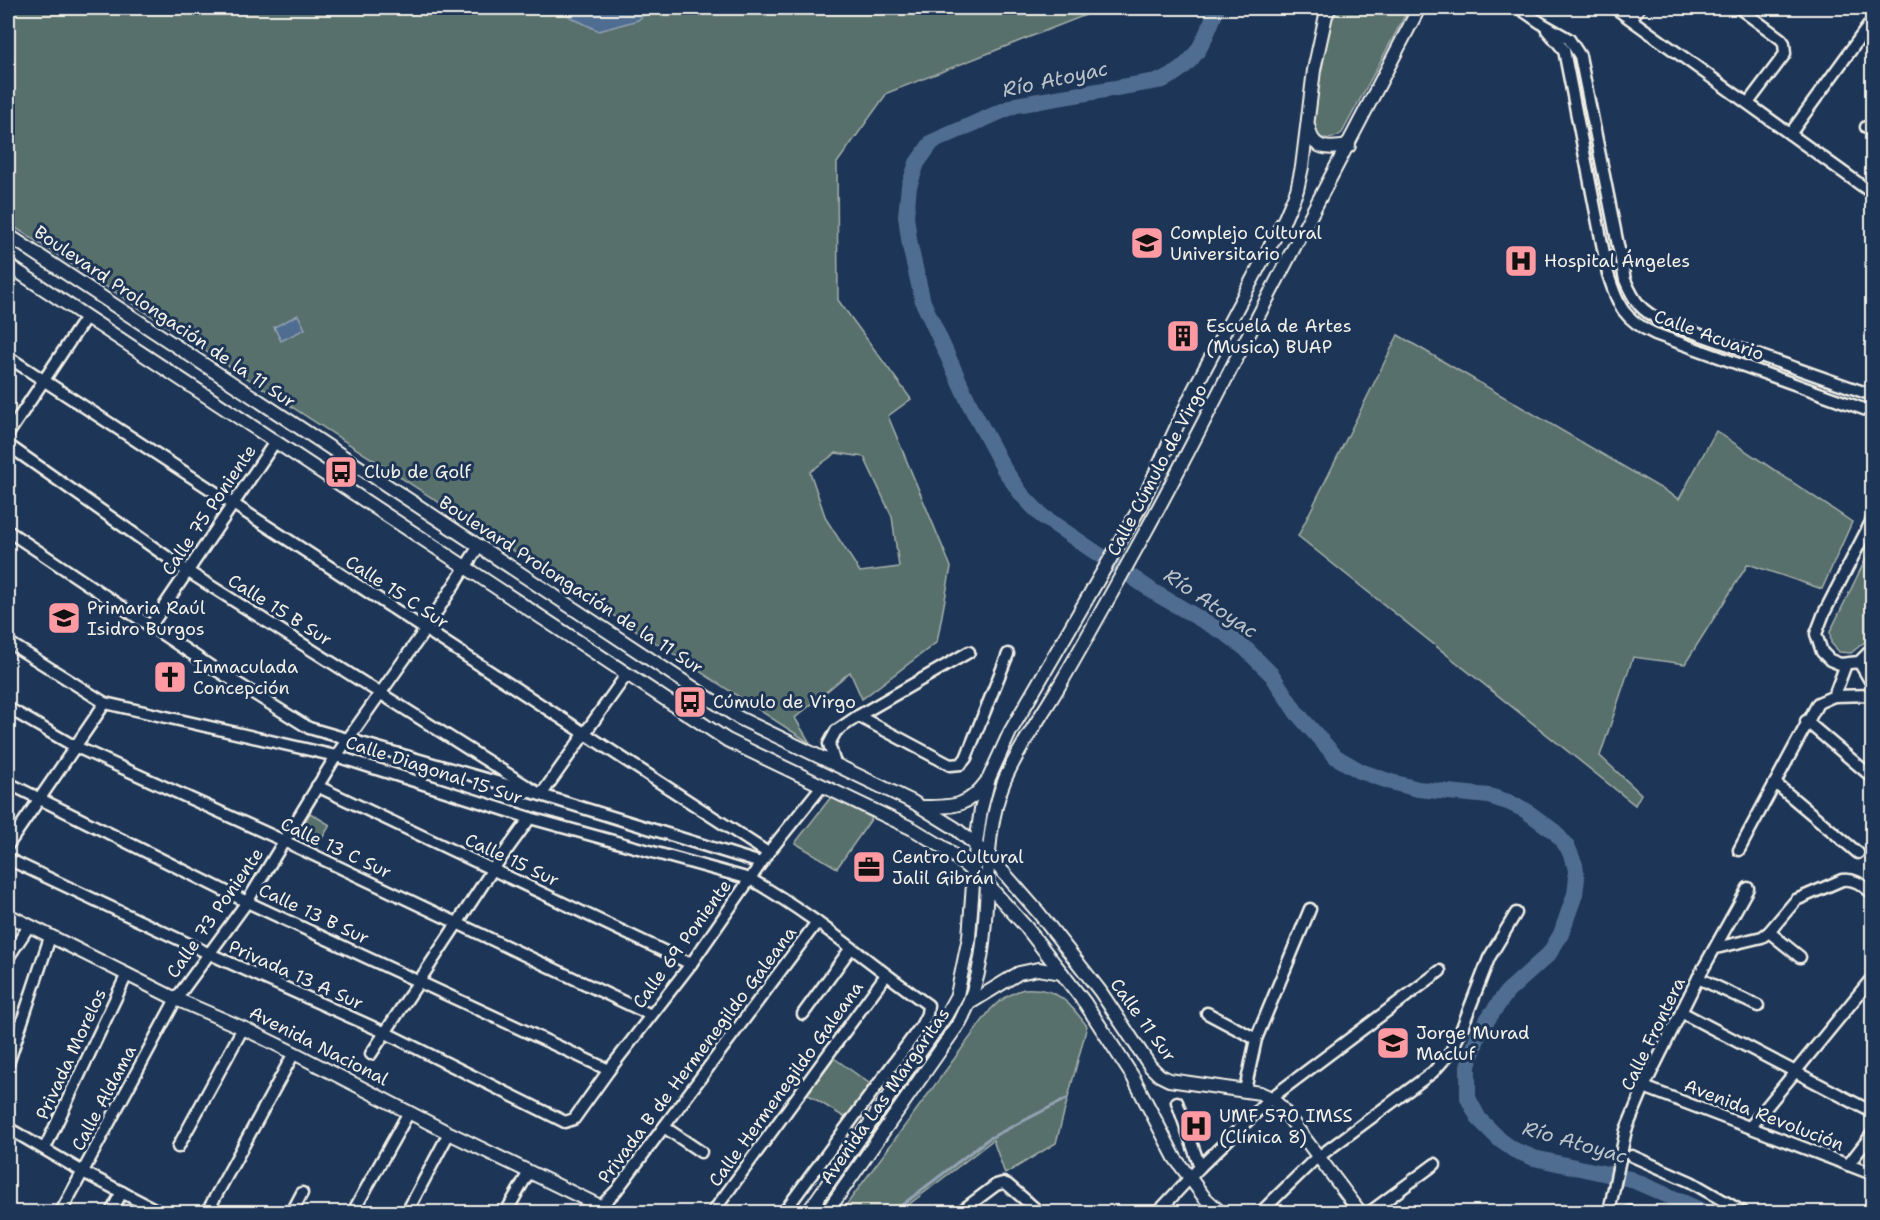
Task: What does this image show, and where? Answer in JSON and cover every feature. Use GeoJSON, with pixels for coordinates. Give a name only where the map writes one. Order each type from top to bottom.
{"type":"FeatureCollection","features":[{"type":"Feature","properties":{"kind":"main road","name":"Calle Cúmulo de Virgo"},"geometry":{"type":"LineString","coordinates":[[974,872],[981,810],[989,778],[1010,732],[1139,509],[1193,392],[1285,218],[1297,190],[1314,69],[1326,15],[1330,8]]}},
{"type":"Feature","properties":{"kind":"main road","name":"Calle Cúmulo de Virgo"},"geometry":{"type":"LineString","coordinates":[[990,857],[996,811],[1005,781],[1021,749],[1087,638],[1154,517],[1419,8]]}},
{"type":"Feature","properties":{"kind":"main road"},"geometry":{"type":"LineString","coordinates":[[1307,111],[1312,141],[1318,146],[1327,148],[1349,146]]}},
{"type":"Feature","properties":{"kind":"main road","name":"Boulevard Prolongación de la 11 Sur"},"geometry":{"type":"LineString","coordinates":[[8,234],[739,718],[923,807],[976,844]]}},
{"type":"Feature","properties":{"kind":"main road"},"geometry":{"type":"LineString","coordinates":[[1264,258],[1255,294],[1266,300]]}},
{"type":"Feature","properties":{"kind":"main road"},"geometry":{"type":"LineString","coordinates":[[8,265],[727,740],[913,829],[946,849],[974,872]]}},
{"type":"Feature","properties":{"kind":"main road"},"geometry":{"type":"LineString","coordinates":[[923,807],[960,805],[971,799],[989,778]]}},
{"type":"Feature","properties":{"kind":"main road","name":"Calle 11 Sur"},"geometry":{"type":"LineString","coordinates":[[976,844],[1038,912],[1100,991],[1159,1075],[1169,1080],[1245,1090],[1268,1101]]}},
{"type":"Feature","properties":{"kind":"main road","name":"Avenida Las Margaritas"},"geometry":{"type":"LineString","coordinates":[[827,1212],[960,1022],[970,1003],[985,939],[990,857]]}},
{"type":"Feature","properties":{"kind":"main road","name":"Calle 11 Sur"},"geometry":{"type":"LineString","coordinates":[[974,872],[1026,927],[1085,1003],[1133,1077],[1175,1158],[1204,1197],[1220,1212]]}},
{"type":"Feature","properties":{"kind":"main road","name":"Avenida Las Margaritas"},"geometry":{"type":"LineString","coordinates":[[808,1212],[946,1015],[957,995],[969,937],[974,872]]}},
{"type":"Feature","properties":{"kind":"main road"},"geometry":{"type":"LineString","coordinates":[[1026,927],[1038,912]]}},
{"type":"Feature","properties":{"kind":"main road","name":"Avenida Nacional"},"geometry":{"type":"LineString","coordinates":[[8,915],[176,999],[294,1053],[603,1211]]}},
{"type":"Feature","properties":{"kind":"main road"},"geometry":{"type":"LineString","coordinates":[[970,1003],[1019,973],[1038,969],[1062,973]]}},
{"type":"Feature","properties":{"kind":"main road"},"geometry":{"type":"LineString","coordinates":[[1268,1101],[1281,1107],[1360,1212]]}},
{"type":"Feature","properties":{"kind":"street","name":"Calle Acuario"},"geometry":{"type":"LineString","coordinates":[[1519,8],[1569,39],[1580,56],[1625,280],[1634,301],[1649,314],[1664,322],[1872,395]]}},
{"type":"Feature","properties":{"kind":"street"},"geometry":{"type":"LineString","coordinates":[[1615,8],[1872,193]]}},
{"type":"Feature","properties":{"kind":"street"},"geometry":{"type":"LineString","coordinates":[[1631,19],[1639,8]]}},
{"type":"Feature","properties":{"kind":"street"},"geometry":{"type":"LineString","coordinates":[[1739,8],[1780,39],[1785,49],[1785,54],[1748,103]]}},
{"type":"Feature","properties":{"kind":"street"},"geometry":{"type":"LineString","coordinates":[[1790,134],[1872,21]]}},
{"type":"Feature","properties":{"kind":"street","name":"Calle Acuario"},"geometry":{"type":"LineString","coordinates":[[1541,23],[1564,50],[1608,274],[1615,298],[1625,315],[1639,327],[1655,334],[1872,412]]}},
{"type":"Feature","properties":{"kind":"street"},"geometry":{"type":"LineString","coordinates":[[8,434],[86,317]]}},
{"type":"Feature","properties":{"kind":"street","name":"Calle 15 C Sur"},"geometry":{"type":"LineString","coordinates":[[8,357],[585,735],[765,858]]}},
{"type":"Feature","properties":{"kind":"street"},"geometry":{"type":"LineString","coordinates":[[1793,383],[1797,368]]}},
{"type":"Feature","properties":{"kind":"street","name":"Calle 75 Poniente"},"geometry":{"type":"LineString","coordinates":[[150,627],[275,442]]}},
{"type":"Feature","properties":{"kind":"street","name":"Calle 15 B Sur"},"geometry":{"type":"LineString","coordinates":[[8,446],[187,571],[541,795]]}},
{"type":"Feature","properties":{"kind":"street"},"geometry":{"type":"LineString","coordinates":[[1872,520],[1824,613],[1816,634],[1822,652],[1830,660],[1845,664],[1859,662],[1872,649]]}},
{"type":"Feature","properties":{"kind":"street","name":"Calle Diagonal 15 Sur"},"geometry":{"type":"LineString","coordinates":[[8,531],[150,627],[309,728],[765,858]]}},
{"type":"Feature","properties":{"kind":"street","name":"Calle 73 Poniente"},"geometry":{"type":"LineString","coordinates":[[176,999],[247,902],[336,756],[425,630],[479,546]]}},
{"type":"Feature","properties":{"kind":"street"},"geometry":{"type":"LineString","coordinates":[[8,642],[105,703],[8,845]]}},
{"type":"Feature","properties":{"kind":"street"},"geometry":{"type":"LineString","coordinates":[[835,764],[829,744],[836,731],[969,652]]}},
{"type":"Feature","properties":{"kind":"street"},"geometry":{"type":"LineString","coordinates":[[858,716],[950,765],[961,764],[966,758],[1008,654]]}},
{"type":"Feature","properties":{"kind":"street"},"geometry":{"type":"LineString","coordinates":[[1859,662],[1872,684]]}},
{"type":"Feature","properties":{"kind":"street"},"geometry":{"type":"LineString","coordinates":[[1834,696],[1845,664]]}},
{"type":"Feature","properties":{"kind":"street"},"geometry":{"type":"LineString","coordinates":[[541,795],[627,674]]}},
{"type":"Feature","properties":{"kind":"street"},"geometry":{"type":"LineString","coordinates":[[1739,850],[1806,721],[1818,703],[1834,696],[1872,694]]}},
{"type":"Feature","properties":{"kind":"street","name":"Calle Diagonal 15 Sur"},"geometry":{"type":"LineString","coordinates":[[105,703],[336,756],[530,818],[750,879],[783,898],[817,922],[928,1005],[921,1026],[784,1212]]}},
{"type":"Feature","properties":{"kind":"street","name":"Calle 13 C Sur"},"geometry":{"type":"LineString","coordinates":[[8,708],[74,746],[284,841],[651,1015]]}},
{"type":"Feature","properties":{"kind":"street"},"geometry":{"type":"LineString","coordinates":[[1806,721],[1872,777]]}},
{"type":"Feature","properties":{"kind":"street","name":"Calle 13 B Sur"},"geometry":{"type":"LineString","coordinates":[[8,783],[247,902],[609,1070]]}},
{"type":"Feature","properties":{"kind":"street"},"geometry":{"type":"LineString","coordinates":[[1774,783],[1858,853]]}},
{"type":"Feature","properties":{"kind":"street","name":"Calle 15 Sur"},"geometry":{"type":"LineString","coordinates":[[317,786],[692,964]]}},
{"type":"Feature","properties":{"kind":"street","name":"Calle 69 Poniente"},"geometry":{"type":"LineString","coordinates":[[570,1122],[692,964],[765,858],[822,786]]}},
{"type":"Feature","properties":{"kind":"street"},"geometry":{"type":"LineString","coordinates":[[371,1054],[493,869],[530,818]]}},
{"type":"Feature","properties":{"kind":"street","name":"Privada 13 A Sur"},"geometry":{"type":"LineString","coordinates":[[8,859],[210,954],[386,1033],[565,1122],[570,1122]]}},
{"type":"Feature","properties":{"kind":"street"},"geometry":{"type":"LineString","coordinates":[[1716,948],[1751,940],[1769,932],[1796,900],[1842,880],[1850,879],[1858,882],[1872,893]]}},
{"type":"Feature","properties":{"kind":"street","name":"Calle Frontera"},"geometry":{"type":"LineString","coordinates":[[1610,1208],[1626,1130],[1644,1087],[1698,978],[1748,888]]}},
{"type":"Feature","properties":{"kind":"street"},"geometry":{"type":"LineString","coordinates":[[1245,1090],[1256,1039],[1310,909]]}},
{"type":"Feature","properties":{"kind":"street"},"geometry":{"type":"LineString","coordinates":[[1261,1212],[1318,1157],[1433,1072],[1450,1053],[1489,958],[1516,913]]}},
{"type":"Feature","properties":{"kind":"street","name":"Privada B de Hermenegildo Galeana"},"geometry":{"type":"LineString","coordinates":[[603,1211],[817,922]]}},
{"type":"Feature","properties":{"kind":"street"},"geometry":{"type":"LineString","coordinates":[[8,957],[29,926]]}},
{"type":"Feature","properties":{"kind":"street"},"geometry":{"type":"LineString","coordinates":[[1769,932],[1800,957]]}},
{"type":"Feature","properties":{"kind":"street"},"geometry":{"type":"LineString","coordinates":[[8,1064],[50,937]]}},
{"type":"Feature","properties":{"kind":"street"},"geometry":{"type":"LineString","coordinates":[[803,1014],[851,948]]}},
{"type":"Feature","properties":{"kind":"street"},"geometry":{"type":"LineString","coordinates":[[1158,1212],[1189,1178],[1268,1101],[1440,971]]}},
{"type":"Feature","properties":{"kind":"street","name":"Privada Morelos"},"geometry":{"type":"LineString","coordinates":[[45,1148],[127,974]]}},
{"type":"Feature","properties":{"kind":"street","name":"Calle Hermenegildo Galeana"},"geometry":{"type":"LineString","coordinates":[[713,1212],[886,975]]}},
{"type":"Feature","properties":{"kind":"street"},"geometry":{"type":"LineString","coordinates":[[1698,978],[1758,1006]]}},
{"type":"Feature","properties":{"kind":"street"},"geometry":{"type":"LineString","coordinates":[[1750,1127],[1872,978]]}},
{"type":"Feature","properties":{"kind":"street","name":"Calle Aldama"},"geometry":{"type":"LineString","coordinates":[[61,1212],[176,999]]}},
{"type":"Feature","properties":{"kind":"street"},"geometry":{"type":"LineString","coordinates":[[1681,1012],[1872,1112]]}},
{"type":"Feature","properties":{"kind":"street"},"geometry":{"type":"LineString","coordinates":[[1207,1013],[1256,1039]]}},
{"type":"Feature","properties":{"kind":"street"},"geometry":{"type":"LineString","coordinates":[[178,1147],[243,1028]]}},
{"type":"Feature","properties":{"kind":"street"},"geometry":{"type":"LineString","coordinates":[[207,1212],[294,1053]]}},
{"type":"Feature","properties":{"kind":"street","name":"Avenida Revolución"},"geometry":{"type":"LineString","coordinates":[[1644,1087],[1872,1174]]}},
{"type":"Feature","properties":{"kind":"street"},"geometry":{"type":"LineString","coordinates":[[1177,1102],[1200,1167]]}},
{"type":"Feature","properties":{"kind":"street"},"geometry":{"type":"LineString","coordinates":[[353,1212],[409,1112]]}},
{"type":"Feature","properties":{"kind":"street"},"geometry":{"type":"LineString","coordinates":[[664,1126],[701,1152]]}},
{"type":"Feature","properties":{"kind":"street"},"geometry":{"type":"LineString","coordinates":[[8,1128],[83,1172],[160,1212]]}},
{"type":"Feature","properties":{"kind":"street"},"geometry":{"type":"LineString","coordinates":[[407,1212],[449,1132]]}},
{"type":"Feature","properties":{"kind":"street"},"geometry":{"type":"LineString","coordinates":[[1848,1165],[1872,1134]]}},
{"type":"Feature","properties":{"kind":"street"},"geometry":{"type":"LineString","coordinates":[[1632,1156],[1681,1177],[1743,1212]]}},
{"type":"Feature","properties":{"kind":"street"},"geometry":{"type":"LineString","coordinates":[[1370,1212],[1435,1164]]}},
{"type":"Feature","properties":{"kind":"street"},"geometry":{"type":"LineString","coordinates":[[506,1212],[529,1172]]}},
{"type":"Feature","properties":{"kind":"street"},"geometry":{"type":"LineString","coordinates":[[960,1212],[996,1185],[1003,1183],[1039,1212]]}},
{"type":"Feature","properties":{"kind":"street"},"geometry":{"type":"LineString","coordinates":[[111,1212],[122,1192]]}},
{"type":"Feature","properties":{"kind":"street"},"geometry":{"type":"LineString","coordinates":[[292,1212],[302,1193]]}},
{"type":"Feature","properties":{"kind":"green space"},"geometry":{"type":"Polygon","coordinates":[[[8,8],[1085,8],[1096,11],[887,93],[837,163],[838,300],[911,399],[888,416],[951,567],[937,642],[862,699],[850,672],[795,718],[810,743],[8,223],[8,8]],[[836,453],[810,472],[826,519],[860,572],[899,567],[892,517],[864,457],[836,453]]]}},
{"type":"Feature","properties":{"kind":"green space"},"geometry":{"type":"Polygon","coordinates":[[[1337,8],[1409,8],[1342,133],[1326,139],[1316,135],[1312,115],[1327,32],[1337,8]]]}},
{"type":"Feature","properties":{"kind":"green space"},"geometry":{"type":"Polygon","coordinates":[[[1398,335],[1679,499],[1716,431],[1852,522],[1822,589],[1748,564],[1685,664],[1633,657],[1600,756],[1641,794],[1635,805],[1298,536],[1398,335]]]}},
{"type":"Feature","properties":{"kind":"green space"},"geometry":{"type":"Polygon","coordinates":[[[1872,546],[1872,636],[1851,653],[1839,652],[1831,643],[1830,632],[1872,546]]]}},
{"type":"Feature","properties":{"kind":"green space"},"geometry":{"type":"Polygon","coordinates":[[[831,797],[872,818],[837,868],[795,843],[831,797]]]}},
{"type":"Feature","properties":{"kind":"green space"},"geometry":{"type":"Polygon","coordinates":[[[310,813],[330,825],[317,847],[297,835],[310,813]]]}},
{"type":"Feature","properties":{"kind":"green space"},"geometry":{"type":"Polygon","coordinates":[[[1024,989],[1045,990],[1061,997],[1087,1026],[1056,1143],[1005,1174],[993,1140],[899,1212],[841,1212],[991,1009],[1014,992],[1024,989]]]}},
{"type":"Feature","properties":{"kind":"green space"},"geometry":{"type":"Polygon","coordinates":[[[834,1058],[873,1086],[847,1119],[807,1094],[834,1058]]]}},
{"type":"Feature","properties":{"kind":"water"},"geometry":{"type":"Polygon","coordinates":[[[558,8],[652,8],[638,20],[599,31],[572,18],[558,8]]]}},
{"type":"Feature","properties":{"kind":"water"},"geometry":{"type":"Polygon","coordinates":[[[298,315],[305,329],[281,341],[274,327],[298,315]]]}},
{"type":"Feature","properties":{"kind":"waterway","name":"Río Atoyac"},"geometry":{"type":"LineString","coordinates":[[1217,8],[1198,50],[1184,67],[1163,80],[1016,105],[932,142],[917,163],[909,186],[906,216],[910,246],[923,302],[970,405],[1004,469],[1022,495],[1042,516],[1157,594],[1228,635],[1246,649],[1272,675],[1296,712],[1336,757],[1360,771],[1391,782],[1418,789],[1489,796],[1508,802],[1525,810],[1555,832],[1568,848],[1575,865],[1577,878],[1575,894],[1561,934],[1549,954],[1507,992],[1480,1030],[1468,1066],[1468,1098],[1479,1119],[1514,1150],[1534,1158],[1630,1179],[1705,1212]]}},
{"type":"Feature","properties":{"kind":"waterway"},"geometry":{"type":"LineString","coordinates":[[893,1212],[988,1139],[1066,1099]]}},
{"type":"Feature","properties":{"kind":"place","name":"Complejo Cultural Universitario"},"geometry":{"type":"Point","coordinates":[1147,243]}},
{"type":"Feature","properties":{"kind":"place","name":"Hospital Ángeles"},"geometry":{"type":"Point","coordinates":[1521,261]}},
{"type":"Feature","properties":{"kind":"place","name":"Escuela de Artes (Musica) BUAP"},"geometry":{"type":"Point","coordinates":[1183,336]}},
{"type":"Feature","properties":{"kind":"place","name":"Club de Golf"},"geometry":{"type":"Point","coordinates":[341,472]}},
{"type":"Feature","properties":{"kind":"place","name":"Primaria Raúl Isidro Burgos"},"geometry":{"type":"Point","coordinates":[64,618]}},
{"type":"Feature","properties":{"kind":"place","name":"Inmaculada Concepción"},"geometry":{"type":"Point","coordinates":[170,677]}},
{"type":"Feature","properties":{"kind":"place","name":"Cúmulo de Virgo"},"geometry":{"type":"Point","coordinates":[690,702]}},
{"type":"Feature","properties":{"kind":"place","name":"Centro Cultural Jalil Gibrán"},"geometry":{"type":"Point","coordinates":[869,867]}},
{"type":"Feature","properties":{"kind":"place","name":"Jorge Murad Macluf"},"geometry":{"type":"Point","coordinates":[1393,1043]}},
{"type":"Feature","properties":{"kind":"place","name":"UMF 570 IMSS (Clínica 8)"},"geometry":{"type":"Point","coordinates":[1196,1126]}}]}
